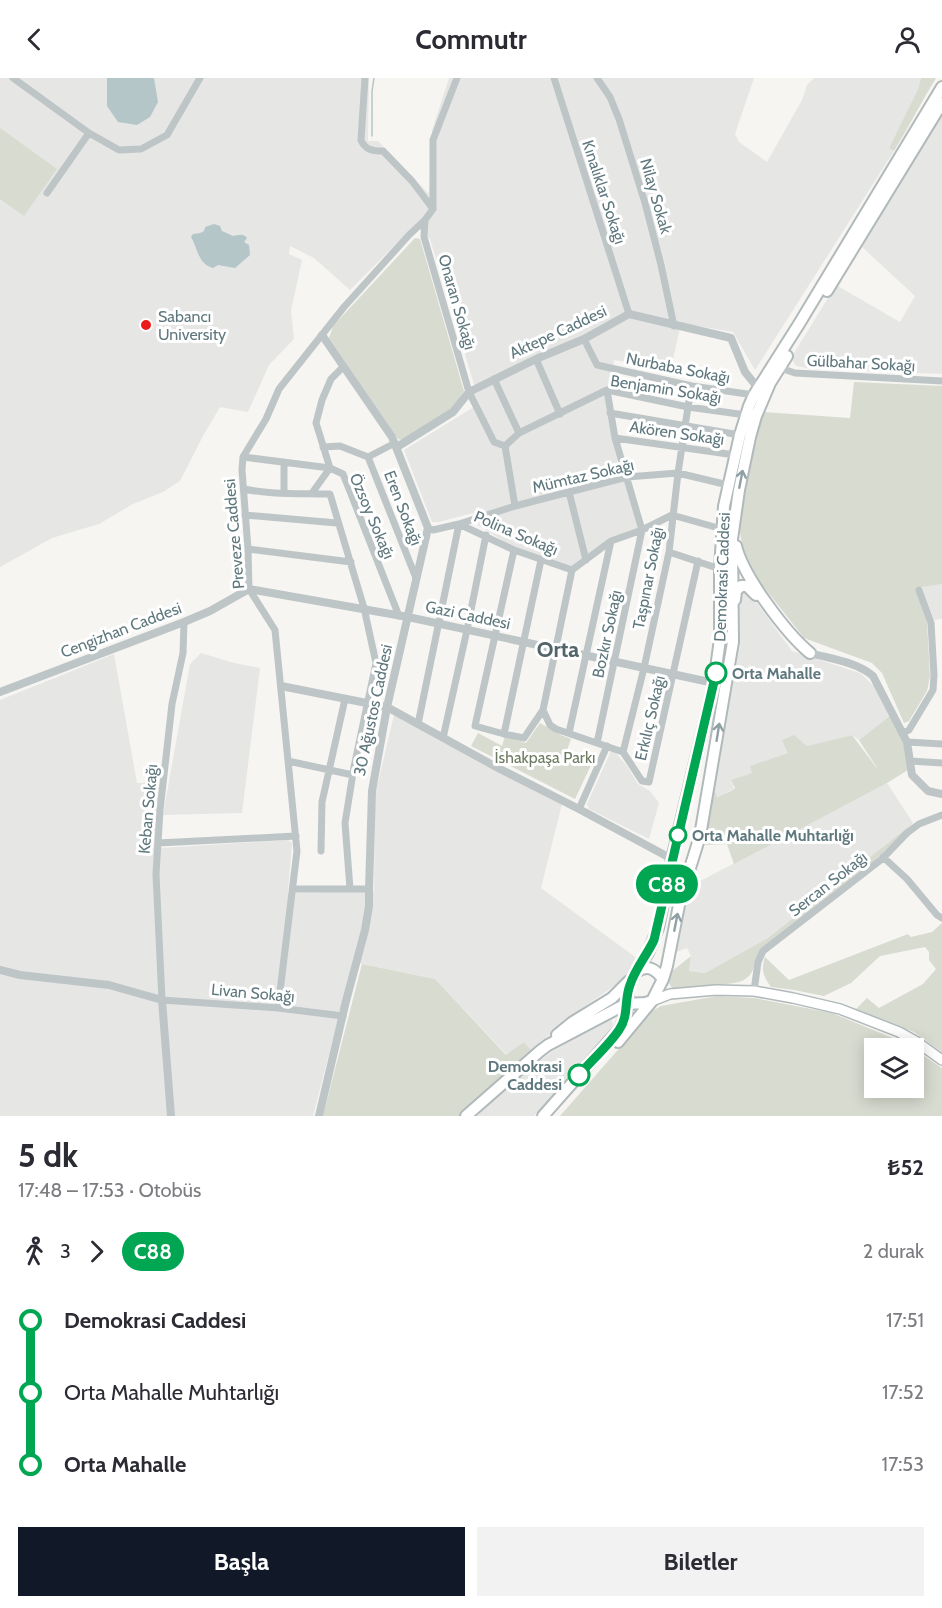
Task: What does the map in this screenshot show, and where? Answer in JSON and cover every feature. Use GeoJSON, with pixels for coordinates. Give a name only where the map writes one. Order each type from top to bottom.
{"type":"FeatureCollection","features":[{"type":"Feature","properties":{"kind":"main road","name":"Demokrasi Caddesi"},"geometry":{"type":"LineString","coordinates":[[543,1116],[623,1024],[632,980],[656,934],[714,683],[719,654],[720,569],[727,529],[753,426],[763,398],[775,369],[942,87]]}},
{"type":"Feature","properties":{"kind":"main road","name":"Demokrasi Caddesi"},"geometry":{"type":"LineString","coordinates":[[552,1116],[652,1001],[667,966],[680,900],[700,836],[733,642],[732,578],[727,529],[728,485],[746,415],[756,392],[775,369],[863,234],[942,103]]}},
{"type":"Feature","properties":{"kind":"main road"},"geometry":{"type":"LineString","coordinates":[[727,529],[742,565],[755,585],[790,633],[810,652]]}},
{"type":"Feature","properties":{"kind":"main road"},"geometry":{"type":"LineString","coordinates":[[720,590],[732,578],[743,577],[755,585]]}},
{"type":"Feature","properties":{"kind":"main road"},"geometry":{"type":"LineString","coordinates":[[732,615],[736,591],[741,586],[747,586],[790,641],[800,649],[810,652]]}},
{"type":"Feature","properties":{"kind":"main road"},"geometry":{"type":"LineString","coordinates":[[714,683],[722,681],[728,670]]}},
{"type":"Feature","properties":{"kind":"main road"},"geometry":{"type":"LineString","coordinates":[[672,859],[683,876],[680,900]]}},
{"type":"Feature","properties":{"kind":"main road"},"geometry":{"type":"LineString","coordinates":[[466,1116],[563,1030],[612,998],[642,968],[648,967],[658,973],[663,979],[665,990],[670,994]]}},
{"type":"Feature","properties":{"kind":"main road"},"geometry":{"type":"LineString","coordinates":[[632,980],[630,995],[638,1003]]}},
{"type":"Feature","properties":{"kind":"main road"},"geometry":{"type":"LineString","coordinates":[[540,1051],[626,1004],[645,1004],[670,994],[716,990],[754,991],[840,1009],[899,1032],[942,1060]]}},
{"type":"Feature","properties":{"kind":"main road"},"geometry":{"type":"LineString","coordinates":[[602,1017],[614,1021],[616,1027],[614,1036]]}},
{"type":"Feature","properties":{"kind":"street"},"geometry":{"type":"LineString","coordinates":[[13,78],[89,133],[119,150],[141,149],[167,135],[200,78]]}},
{"type":"Feature","properties":{"kind":"street"},"geometry":{"type":"LineString","coordinates":[[364,78],[361,140],[363,145],[370,151],[383,151],[412,181],[433,209]]}},
{"type":"Feature","properties":{"kind":"street"},"geometry":{"type":"LineString","coordinates":[[433,209],[433,140],[457,78]]}},
{"type":"Feature","properties":{"kind":"street","name":"Kınalıklar Sokağı"},"geometry":{"type":"LineString","coordinates":[[554,78],[629,314]]}},
{"type":"Feature","properties":{"kind":"street","name":"Nilay Sokak"},"geometry":{"type":"LineString","coordinates":[[597,78],[610,97],[645,203],[674,326]]}},
{"type":"Feature","properties":{"kind":"street"},"geometry":{"type":"LineString","coordinates":[[47,193],[89,133]]}},
{"type":"Feature","properties":{"kind":"street","name":"Preveze Caddesi"},"geometry":{"type":"LineString","coordinates":[[278,1008],[297,851],[275,630],[249,589],[243,457],[266,419],[279,389],[344,307],[433,209]]}},
{"type":"Feature","properties":{"kind":"street","name":"Onaran Sokağı"},"geometry":{"type":"LineString","coordinates":[[425,220],[424,237],[469,392],[494,442],[505,446]]}},
{"type":"Feature","properties":{"kind":"street","name":"Aktepe Caddesi"},"geometry":{"type":"LineString","coordinates":[[396,445],[453,412],[469,392],[584,339],[629,314],[730,338],[756,392]]}},
{"type":"Feature","properties":{"kind":"street"},"geometry":{"type":"LineString","coordinates":[[322,335],[396,445],[428,528]]}},
{"type":"Feature","properties":{"kind":"street","name":"Nurbaba Sokağı"},"geometry":{"type":"LineString","coordinates":[[584,339],[597,365],[692,386],[756,392]]}},
{"type":"Feature","properties":{"kind":"street"},"geometry":{"type":"LineString","coordinates":[[536,360],[560,414]]}},
{"type":"Feature","properties":{"kind":"street","name":"Özsoy Sokağı"},"geometry":{"type":"LineString","coordinates":[[343,367],[331,379],[316,423],[330,468],[343,474],[399,616]]}},
{"type":"Feature","properties":{"kind":"street","name":"Gülbahar Sokağı"},"geometry":{"type":"LineString","coordinates":[[775,369],[795,373],[942,381]]}},
{"type":"Feature","properties":{"kind":"street"},"geometry":{"type":"LineString","coordinates":[[494,379],[519,433]]}},
{"type":"Feature","properties":{"kind":"street","name":"Taşpınar Sokağı"},"geometry":{"type":"LineString","coordinates":[[623,752],[669,552],[672,515],[692,386]]}},
{"type":"Feature","properties":{"kind":"street"},"geometry":{"type":"LineString","coordinates":[[607,390],[615,438],[642,530]]}},
{"type":"Feature","properties":{"kind":"street","name":"Benjamin Sokağı"},"geometry":{"type":"LineString","coordinates":[[505,446],[519,433],[607,390],[688,407],[746,415]]}},
{"type":"Feature","properties":{"kind":"street"},"geometry":{"type":"LineString","coordinates":[[610,413],[740,435]]}},
{"type":"Feature","properties":{"kind":"street","name":"Akören Sokağı"},"geometry":{"type":"LineString","coordinates":[[615,438],[735,455]]}},
{"type":"Feature","properties":{"kind":"street"},"geometry":{"type":"LineString","coordinates":[[369,457],[396,445]]}},
{"type":"Feature","properties":{"kind":"street","name":"Eren Sokağı"},"geometry":{"type":"LineString","coordinates":[[323,447],[340,446],[369,457],[417,580]]}},
{"type":"Feature","properties":{"kind":"street"},"geometry":{"type":"LineString","coordinates":[[505,446],[515,506]]}},
{"type":"Feature","properties":{"kind":"street"},"geometry":{"type":"LineString","coordinates":[[243,457],[330,468],[312,493]]}},
{"type":"Feature","properties":{"kind":"street"},"geometry":{"type":"LineString","coordinates":[[284,462],[284,492]]}},
{"type":"Feature","properties":{"kind":"street","name":"Mümtaz Sokağı"},"geometry":{"type":"LineString","coordinates":[[459,524],[515,506],[627,477],[678,473],[728,485]]}},
{"type":"Feature","properties":{"kind":"street"},"geometry":{"type":"LineString","coordinates":[[244,489],[261,493],[330,494],[364,608],[376,663],[345,823],[350,889]]}},
{"type":"Feature","properties":{"kind":"street"},"geometry":{"type":"LineString","coordinates":[[569,492],[586,560]]}},
{"type":"Feature","properties":{"kind":"street"},"geometry":{"type":"LineString","coordinates":[[245,515],[338,523]]}},
{"type":"Feature","properties":{"kind":"street"},"geometry":{"type":"LineString","coordinates":[[672,515],[727,529]]}},
{"type":"Feature","properties":{"kind":"street","name":"Polina Sokağı"},"geometry":{"type":"LineString","coordinates":[[428,528],[433,530],[459,524],[514,550],[572,570],[611,541],[642,530],[672,515]]}},
{"type":"Feature","properties":{"kind":"street"},"geometry":{"type":"LineString","coordinates":[[418,724],[459,524]]}},
{"type":"Feature","properties":{"kind":"street","name":"30 Ağustos Caddesi"},"geometry":{"type":"LineString","coordinates":[[319,1116],[365,930],[369,906],[372,791],[387,708],[428,528]]}},
{"type":"Feature","properties":{"kind":"street","name":"Bozkır Sokağı"},"geometry":{"type":"LineString","coordinates":[[597,743],[642,530]]}},
{"type":"Feature","properties":{"kind":"street"},"geometry":{"type":"LineString","coordinates":[[443,738],[486,535]]}},
{"type":"Feature","properties":{"kind":"street"},"geometry":{"type":"LineString","coordinates":[[569,734],[611,541]]}},
{"type":"Feature","properties":{"kind":"street"},"geometry":{"type":"LineString","coordinates":[[248,549],[351,562]]}},
{"type":"Feature","properties":{"kind":"street"},"geometry":{"type":"LineString","coordinates":[[514,550],[476,726],[524,738],[543,710],[572,570]]}},
{"type":"Feature","properties":{"kind":"street"},"geometry":{"type":"LineString","coordinates":[[669,552],[720,569]]}},
{"type":"Feature","properties":{"kind":"street"},"geometry":{"type":"LineString","coordinates":[[504,734],[541,560]]}},
{"type":"Feature","properties":{"kind":"street","name":"Erkılıç Sokağı"},"geometry":{"type":"LineString","coordinates":[[543,710],[550,725],[556,729],[623,752],[642,781],[649,782],[698,561]]}},
{"type":"Feature","properties":{"kind":"street","name":"Gazi Caddesi"},"geometry":{"type":"LineString","coordinates":[[249,589],[364,608],[714,683]]}},
{"type":"Feature","properties":{"kind":"street","name":"Cengizhan Caddesi"},"geometry":{"type":"LineString","coordinates":[[0,692],[210,611],[249,589]]}},
{"type":"Feature","properties":{"kind":"street"},"geometry":{"type":"LineString","coordinates":[[902,733],[909,730],[933,690],[931,622],[920,590]]}},
{"type":"Feature","properties":{"kind":"street","name":"Keban Sokağı"},"geometry":{"type":"LineString","coordinates":[[162,1000],[156,874],[172,704],[183,653],[183,622]]}},
{"type":"Feature","properties":{"kind":"street"},"geometry":{"type":"LineString","coordinates":[[933,647],[942,645]]}},
{"type":"Feature","properties":{"kind":"street"},"geometry":{"type":"LineString","coordinates":[[810,652],[867,670],[873,676],[907,742],[912,775],[928,791],[942,795]]}},
{"type":"Feature","properties":{"kind":"street"},"geometry":{"type":"LineString","coordinates":[[281,686],[387,708],[672,859]]}},
{"type":"Feature","properties":{"kind":"street"},"geometry":{"type":"LineString","coordinates":[[321,850],[322,802],[345,699]]}},
{"type":"Feature","properties":{"kind":"street"},"geometry":{"type":"LineString","coordinates":[[907,742],[942,744]]}},
{"type":"Feature","properties":{"kind":"street"},"geometry":{"type":"LineString","coordinates":[[579,809],[607,746]]}},
{"type":"Feature","properties":{"kind":"street"},"geometry":{"type":"LineString","coordinates":[[288,761],[353,775]]}},
{"type":"Feature","properties":{"kind":"street"},"geometry":{"type":"LineString","coordinates":[[909,761],[942,763]]}},
{"type":"Feature","properties":{"kind":"street","name":"Sercan Sokağı"},"geometry":{"type":"LineString","coordinates":[[754,991],[758,962],[763,951],[883,857],[907,832],[919,824],[942,815]]}},
{"type":"Feature","properties":{"kind":"street"},"geometry":{"type":"LineString","coordinates":[[158,843],[296,836]]}},
{"type":"Feature","properties":{"kind":"street"},"geometry":{"type":"LineString","coordinates":[[883,857],[907,879],[942,918]]}},
{"type":"Feature","properties":{"kind":"street"},"geometry":{"type":"LineString","coordinates":[[293,889],[369,889]]}},
{"type":"Feature","properties":{"kind":"street"},"geometry":{"type":"LineString","coordinates":[[0,970],[20,975],[109,985],[162,1000],[171,1116]]}},
{"type":"Feature","properties":{"kind":"street","name":"Livan Sokağı"},"geometry":{"type":"LineString","coordinates":[[162,1000],[278,1008],[343,1016]]}},
{"type":"Feature","properties":{"kind":"shaded area"},"geometry":{"type":"Polygon","coordinates":[[[0,78],[369,78],[368,141],[378,141],[429,194],[432,130],[449,78],[754,78],[735,134],[739,142],[767,162],[802,100],[807,85],[814,78],[921,78],[918,89],[889,148],[894,151],[755,370],[733,332],[681,323],[671,369],[614,360],[611,395],[617,432],[644,531],[611,543],[573,571],[514,548],[478,525],[473,513],[432,522],[404,450],[477,405],[472,394],[476,391],[430,239],[415,225],[350,290],[314,258],[290,246],[289,254],[302,260],[291,311],[294,339],[269,365],[248,412],[220,407],[180,481],[163,492],[133,504],[99,524],[52,538],[0,567],[0,78]]]}},
{"type":"Feature","properties":{"kind":"shaded area"},"geometry":{"type":"Polygon","coordinates":[[[107,78],[154,78],[158,102],[150,117],[137,125],[118,122],[107,106],[107,78]]]}},
{"type":"Feature","properties":{"kind":"shaded area"},"geometry":{"type":"Polygon","coordinates":[[[942,116],[942,374],[811,369],[796,366],[791,358],[836,285],[900,322],[915,296],[861,246],[942,116]]]}},
{"type":"Feature","properties":{"kind":"shaded area"},"geometry":{"type":"Polygon","coordinates":[[[214,224],[233,236],[243,235],[247,238],[244,242],[249,245],[250,255],[235,268],[218,265],[213,268],[204,263],[199,256],[191,237],[193,234],[203,232],[205,227],[214,224]]]}},
{"type":"Feature","properties":{"kind":"shaded area"},"geometry":{"type":"Polygon","coordinates":[[[942,584],[942,619],[934,620],[922,587],[942,584]]]}},
{"type":"Feature","properties":{"kind":"shaded area"},"geometry":{"type":"Polygon","coordinates":[[[747,589],[792,651],[860,673],[875,687],[891,715],[859,740],[852,735],[807,746],[794,736],[783,740],[789,753],[751,766],[753,773],[731,780],[734,789],[716,797],[713,789],[740,646],[740,590],[747,589]]]}},
{"type":"Feature","properties":{"kind":"shaded area"},"geometry":{"type":"Polygon","coordinates":[[[201,653],[260,668],[242,813],[163,815],[190,664],[201,653]]]}},
{"type":"Feature","properties":{"kind":"shaded area"},"geometry":{"type":"Polygon","coordinates":[[[114,654],[137,783],[159,783],[160,848],[288,840],[292,843],[288,893],[374,891],[375,795],[394,715],[562,804],[541,888],[638,959],[626,978],[582,1008],[531,1050],[524,1042],[507,1055],[435,979],[353,962],[313,1116],[0,1116],[0,700],[114,654]]]}},
{"type":"Feature","properties":{"kind":"shaded area"},"geometry":{"type":"Polygon","coordinates":[[[611,751],[615,752],[627,766],[638,784],[650,791],[659,803],[649,839],[589,809],[587,804],[611,751]]]}},
{"type":"Feature","properties":{"kind":"shaded area"},"geometry":{"type":"Polygon","coordinates":[[[887,783],[913,823],[768,938],[705,973],[689,971],[691,956],[687,948],[671,954],[687,888],[887,783]]]}},
{"type":"Feature","properties":{"kind":"shaded area"},"geometry":{"type":"Polygon","coordinates":[[[611,1018],[614,1027],[534,1116],[477,1116],[512,1083],[551,1052],[611,1018]]]}},
{"type":"Feature","properties":{"kind":"green space"},"geometry":{"type":"Polygon","coordinates":[[[921,78],[936,78],[894,151],[889,148],[918,89],[921,78]]]}},
{"type":"Feature","properties":{"kind":"green space"},"geometry":{"type":"Polygon","coordinates":[[[0,128],[57,169],[24,216],[0,199],[0,128]]]}},
{"type":"Feature","properties":{"kind":"green space"},"geometry":{"type":"Polygon","coordinates":[[[415,238],[420,239],[464,391],[452,410],[402,440],[398,439],[329,338],[333,326],[415,238]]]}},
{"type":"Feature","properties":{"kind":"green space"},"geometry":{"type":"Polygon","coordinates":[[[854,382],[942,386],[942,584],[916,588],[927,623],[930,676],[927,691],[909,721],[904,723],[882,673],[872,663],[804,638],[756,577],[747,560],[739,528],[763,412],[850,418],[854,382]]]}},
{"type":"Feature","properties":{"kind":"green space"},"geometry":{"type":"Polygon","coordinates":[[[891,715],[904,744],[908,770],[734,864],[727,844],[705,845],[713,787],[717,797],[733,790],[735,788],[731,780],[752,773],[750,766],[788,753],[782,740],[794,735],[807,746],[852,735],[879,771],[859,740],[891,715]]]}},
{"type":"Feature","properties":{"kind":"green space","name":"İshakpaşa Parkı"},"geometry":{"type":"Polygon","coordinates":[[[540,723],[571,739],[567,750],[594,759],[575,799],[471,746],[478,733],[502,746],[505,736],[526,743],[540,723]]]}},
{"type":"Feature","properties":{"kind":"green space"},"geometry":{"type":"Polygon","coordinates":[[[913,823],[880,856],[755,960],[752,972],[744,980],[731,984],[672,988],[669,983],[671,972],[691,956],[689,971],[705,973],[768,938],[913,823]]]}},
{"type":"Feature","properties":{"kind":"green space"},"geometry":{"type":"Polygon","coordinates":[[[942,923],[942,1052],[914,1032],[855,1010],[867,998],[879,1008],[923,984],[936,969],[929,960],[929,952],[925,947],[880,956],[851,983],[824,996],[771,987],[764,973],[765,957],[789,980],[908,934],[911,937],[932,932],[942,923]]]}},
{"type":"Feature","properties":{"kind":"green space"},"geometry":{"type":"Polygon","coordinates":[[[362,964],[435,979],[506,1055],[524,1042],[531,1050],[460,1116],[323,1116],[362,964]]]}},
{"type":"Feature","properties":{"kind":"green space"},"geometry":{"type":"Polygon","coordinates":[[[717,996],[754,998],[832,1013],[893,1038],[864,1038],[864,1098],[924,1098],[924,1056],[942,1068],[942,1116],[560,1116],[652,1011],[661,1006],[717,996]]]}},
{"type":"Feature","properties":{"kind":"waterway"},"geometry":{"type":"LineString","coordinates":[[372,136],[374,78]]}},
{"type":"Feature","properties":{"kind":"bus line","name":"C88"},"geometry":{"type":"LineString","coordinates":[[579,1075],[621,1027],[626,1016],[628,988],[654,940],[716,673]]}},
{"type":"Feature","properties":{"kind":"place","name":"Sabancı University"},"geometry":{"type":"Point","coordinates":[146,325]}},
{"type":"Feature","properties":{"kind":"place","name":"Orta Mahalle"},"geometry":{"type":"Point","coordinates":[716,673]}},
{"type":"Feature","properties":{"kind":"place","name":"Orta Mahalle Muhtarlığı"},"geometry":{"type":"Point","coordinates":[678,835]}},
{"type":"Feature","properties":{"kind":"place","name":"Demokrasi Caddesi"},"geometry":{"type":"Point","coordinates":[579,1075]}},
{"type":"Feature","properties":{"kind":"district","name":"Orta"},"geometry":{"type":"Point","coordinates":[558,649]}}]}
